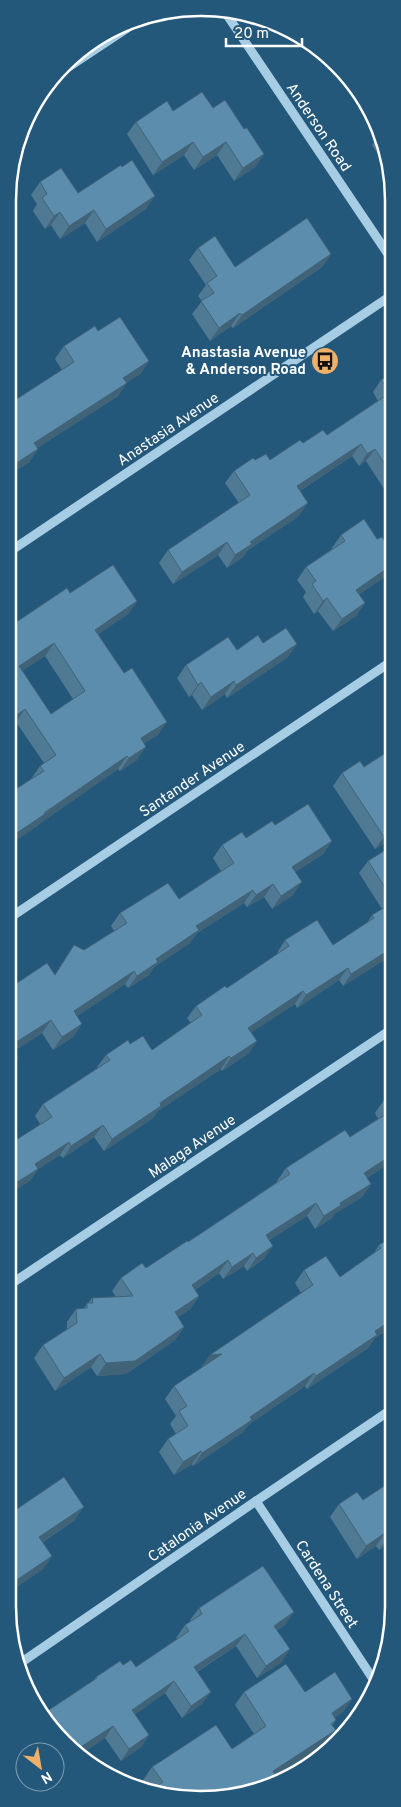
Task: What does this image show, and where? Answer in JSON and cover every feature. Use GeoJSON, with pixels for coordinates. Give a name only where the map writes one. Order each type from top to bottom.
{"type":"FeatureCollection","features":[{"type":"Feature","properties":{"kind":"street","name":"Anderson Road"},"geometry":{"type":"LineString","coordinates":[[231,19],[385,250]]}},
{"type":"Feature","properties":{"kind":"street"},"geometry":{"type":"LineString","coordinates":[[87,55],[110,40]]}},
{"type":"Feature","properties":{"kind":"street","name":"Anastasia Avenue"},"geometry":{"type":"LineString","coordinates":[[16,547],[385,300]]}},
{"type":"Feature","properties":{"kind":"street","name":"Santander Avenue"},"geometry":{"type":"LineString","coordinates":[[16,914],[385,666]]}},
{"type":"Feature","properties":{"kind":"street","name":"Malaga Avenue"},"geometry":{"type":"LineString","coordinates":[[16,1281],[385,1033]]}},
{"type":"Feature","properties":{"kind":"street","name":"Catalonia Avenue"},"geometry":{"type":"LineString","coordinates":[[25,1660],[385,1414]]}},
{"type":"Feature","properties":{"kind":"street","name":"Cardena Street"},"geometry":{"type":"LineString","coordinates":[[256,1501],[371,1676]]}},
{"type":"Feature","properties":{"kind":"building"},"geometry":{"type":"Polygon","coordinates":[[[202,92],[213,108],[225,100],[244,129],[247,128],[264,154],[243,168],[226,142],[203,157],[193,142],[162,162],[136,122],[167,101],[173,111],[202,92]]]}},
{"type":"Feature","properties":{"kind":"building"},"geometry":{"type":"Polygon","coordinates":[[[132,160],[155,196],[106,229],[94,210],[69,226],[60,212],[54,216],[42,198],[47,194],[40,182],[61,168],[78,193],[132,160]]]}},
{"type":"Feature","properties":{"kind":"building"},"geometry":{"type":"Polygon","coordinates":[[[307,218],[331,254],[242,315],[240,313],[219,328],[201,301],[214,293],[207,283],[217,276],[198,248],[215,236],[235,267],[307,218]]]}},
{"type":"Feature","properties":{"kind":"building"},"geometry":{"type":"Polygon","coordinates":[[[120,317],[149,361],[123,378],[127,383],[34,443],[38,449],[16,463],[16,399],[74,362],[64,346],[95,326],[98,331],[120,317]]]}},
{"type":"Feature","properties":{"kind":"building"},"geometry":{"type":"Polygon","coordinates":[[[385,377],[385,386],[381,380],[385,377]]]}},
{"type":"Feature","properties":{"kind":"building"},"geometry":{"type":"Polygon","coordinates":[[[385,396],[385,464],[375,449],[367,454],[361,444],[297,486],[308,503],[250,542],[252,544],[235,555],[227,542],[182,572],[168,550],[250,495],[234,471],[253,458],[255,460],[266,454],[270,460],[300,440],[303,443],[323,430],[327,435],[385,396]]]}},
{"type":"Feature","properties":{"kind":"building"},"geometry":{"type":"Polygon","coordinates":[[[364,519],[377,539],[382,537],[385,542],[385,570],[356,590],[365,603],[342,619],[327,598],[323,601],[312,584],[316,581],[306,567],[345,541],[341,535],[364,519]]]}},
{"type":"Feature","properties":{"kind":"building"},"geometry":{"type":"Polygon","coordinates":[[[113,565],[137,601],[95,630],[124,673],[132,668],[167,722],[141,738],[146,747],[129,758],[127,756],[16,834],[16,789],[44,771],[40,766],[56,755],[25,709],[16,716],[16,622],[67,588],[70,593],[113,565]],[[54,643],[19,666],[51,714],[85,691],[54,643]]]}},
{"type":"Feature","properties":{"kind":"building"},"geometry":{"type":"Polygon","coordinates":[[[286,628],[297,644],[236,685],[234,681],[211,697],[201,682],[198,685],[186,665],[228,637],[237,650],[258,635],[263,643],[286,628]]]}},
{"type":"Feature","properties":{"kind":"building"},"geometry":{"type":"Polygon","coordinates":[[[385,754],[384,837],[342,773],[360,761],[364,767],[385,754]]]}},
{"type":"Feature","properties":{"kind":"building"},"geometry":{"type":"Polygon","coordinates":[[[308,804],[332,841],[292,867],[302,882],[281,896],[273,884],[256,895],[253,890],[196,926],[199,930],[156,959],[158,962],[137,976],[134,971],[74,1011],[82,1024],[62,1037],[51,1020],[16,1042],[16,984],[47,963],[55,975],[74,945],[84,950],[127,923],[120,913],[168,883],[179,899],[234,863],[222,845],[242,832],[246,838],[272,821],[275,825],[308,804]]]}},
{"type":"Feature","properties":{"kind":"building"},"geometry":{"type":"Polygon","coordinates":[[[385,850],[385,887],[368,861],[385,850]]]}},
{"type":"Feature","properties":{"kind":"building"},"geometry":{"type":"Polygon","coordinates":[[[385,907],[385,952],[351,974],[348,968],[306,995],[303,991],[248,1028],[257,1041],[231,1058],[229,1056],[160,1103],[161,1106],[112,1139],[103,1125],[71,1146],[69,1142],[35,1164],[38,1169],[16,1183],[16,1140],[52,1117],[43,1104],[110,1060],[106,1055],[128,1040],[130,1044],[143,1036],[152,1050],[202,1015],[196,1006],[225,986],[227,988],[289,946],[285,940],[317,920],[333,945],[374,918],[372,915],[385,907]]]}},
{"type":"Feature","properties":{"kind":"building"},"geometry":{"type":"Polygon","coordinates":[[[385,1115],[385,1160],[364,1173],[371,1184],[340,1203],[341,1205],[324,1216],[316,1203],[266,1235],[273,1246],[256,1258],[253,1253],[232,1267],[228,1260],[192,1285],[199,1296],[175,1312],[184,1327],[135,1361],[106,1363],[100,1354],[64,1378],[43,1345],[77,1323],[76,1309],[87,1308],[87,1303],[93,1303],[92,1298],[133,1296],[121,1278],[142,1263],[146,1268],[188,1242],[290,1174],[286,1168],[345,1130],[350,1137],[385,1115]]]}},
{"type":"Feature","properties":{"kind":"building"},"geometry":{"type":"Polygon","coordinates":[[[385,1241],[385,1325],[375,1331],[377,1335],[316,1376],[314,1373],[250,1417],[252,1420],[202,1453],[201,1451],[183,1462],[168,1439],[188,1426],[179,1411],[187,1406],[174,1386],[222,1354],[210,1355],[313,1285],[304,1270],[326,1256],[340,1277],[381,1248],[379,1245],[385,1241]]]}},
{"type":"Feature","properties":{"kind":"building"},"geometry":{"type":"Polygon","coordinates":[[[64,1477],[84,1507],[39,1537],[52,1556],[16,1581],[16,1510],[64,1477]]]}},
{"type":"Feature","properties":{"kind":"building"},"geometry":{"type":"Polygon","coordinates":[[[385,1486],[385,1533],[366,1546],[339,1504],[357,1492],[363,1500],[385,1486]]]}},
{"type":"Feature","properties":{"kind":"building"},"geometry":{"type":"Polygon","coordinates":[[[263,1566],[294,1612],[274,1626],[290,1649],[266,1666],[245,1634],[194,1667],[211,1692],[191,1706],[174,1681],[132,1710],[149,1735],[129,1749],[113,1726],[81,1747],[54,1719],[48,1711],[120,1661],[123,1665],[131,1660],[136,1667],[189,1631],[185,1625],[202,1614],[199,1608],[263,1566]]]}},
{"type":"Feature","properties":{"kind":"building"},"geometry":{"type":"Polygon","coordinates":[[[286,1664],[305,1692],[335,1672],[352,1699],[332,1713],[336,1720],[331,1724],[336,1730],[273,1771],[275,1774],[269,1778],[236,1787],[200,1791],[158,1785],[163,1782],[152,1767],[216,1725],[232,1749],[266,1726],[244,1692],[286,1664]]]}},
{"type":"Feature","properties":{"kind":"place","name":"Anastasia Avenue & Anderson Road"},"geometry":{"type":"Point","coordinates":[325,361]}}]}
